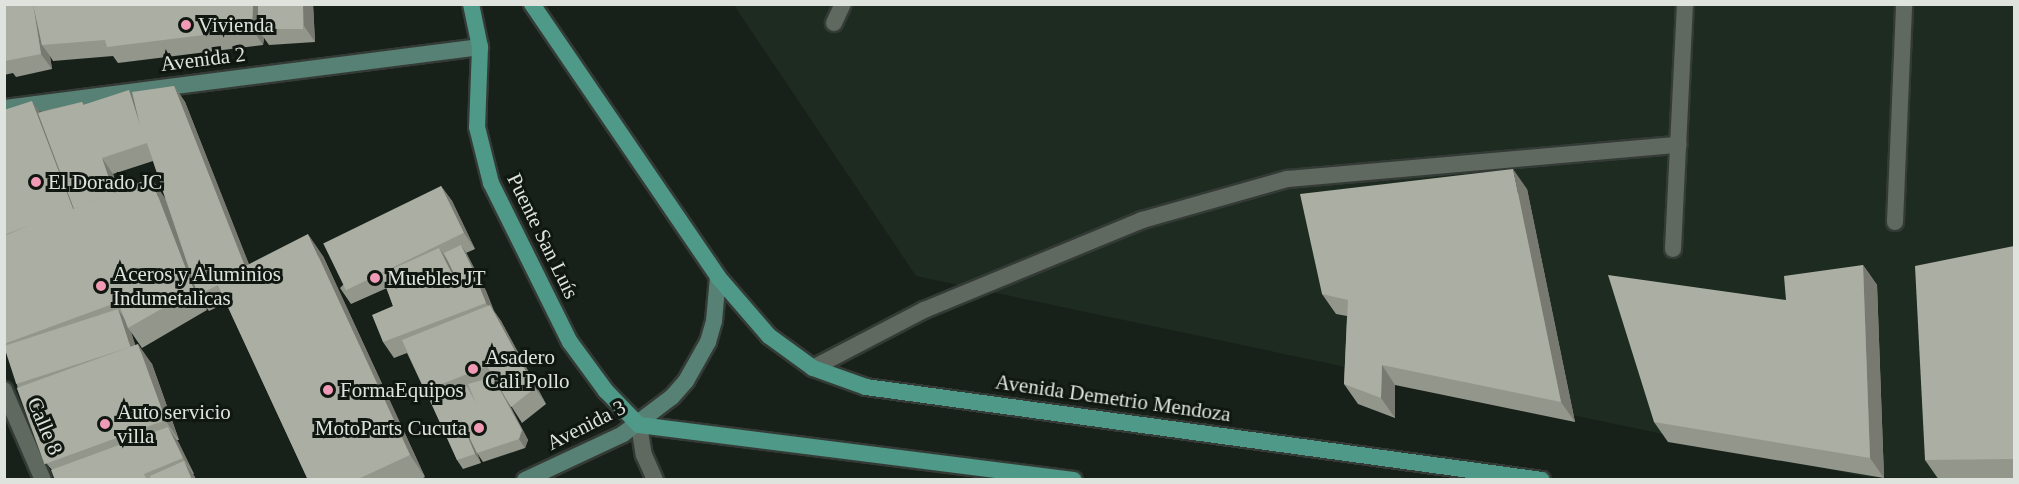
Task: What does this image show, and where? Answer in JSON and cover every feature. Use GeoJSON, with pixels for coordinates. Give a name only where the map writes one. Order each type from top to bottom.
{"type":"FeatureCollection","features":[{"type":"Feature","properties":{"kind":"main road","name":"Puente San Luís"},"geometry":{"type":"LineString","coordinates":[[471,4],[480,46],[477,127],[495,193],[570,342],[606,391],[639,425]]}},
{"type":"Feature","properties":{"kind":"main road"},"geometry":{"type":"LineString","coordinates":[[532,4],[718,277]]}},
{"type":"Feature","properties":{"kind":"main road","name":"Avenida 2"},"geometry":{"type":"LineString","coordinates":[[4,108],[480,46]]}},
{"type":"Feature","properties":{"kind":"main road","name":"Avenida Demetrio Mendoza"},"geometry":{"type":"LineString","coordinates":[[718,277],[769,336],[813,368],[866,387],[1542,480]]}},
{"type":"Feature","properties":{"kind":"main road","name":"Avenida 3"},"geometry":{"type":"LineString","coordinates":[[525,480],[639,425],[672,397],[698,362],[714,321],[718,277]]}},
{"type":"Feature","properties":{"kind":"main road"},"geometry":{"type":"LineString","coordinates":[[639,425],[1074,480]]}},
{"type":"Feature","properties":{"kind":"street"},"geometry":{"type":"LineString","coordinates":[[834,23],[843,4]]}},
{"type":"Feature","properties":{"kind":"street"},"geometry":{"type":"LineString","coordinates":[[1673,249],[1684,4]]}},
{"type":"Feature","properties":{"kind":"street"},"geometry":{"type":"LineString","coordinates":[[1895,222],[1904,4]]}},
{"type":"Feature","properties":{"kind":"street"},"geometry":{"type":"LineString","coordinates":[[813,368],[924,310],[1142,220],[1287,179],[1679,145]]}},
{"type":"Feature","properties":{"kind":"street","name":"Calle 8"},"geometry":{"type":"LineString","coordinates":[[4,390],[43,480]]}},
{"type":"Feature","properties":{"kind":"street"},"geometry":{"type":"LineString","coordinates":[[639,425],[644,454],[655,480]]}},
{"type":"Feature","properties":{"kind":"shaded area"},"geometry":{"type":"Polygon","coordinates":[[[734,5],[2014,5],[2014,479],[1866,477],[916,276],[734,5]]]}},
{"type":"Feature","properties":{"kind":"building"},"geometry":{"type":"Polygon","coordinates":[[[4,4],[33,4],[41,54],[5,61],[4,4]]]}},
{"type":"Feature","properties":{"kind":"building","name":"Vivienda"},"geometry":{"type":"Polygon","coordinates":[[[33,4],[253,4],[252,29],[107,47],[105,40],[42,45],[33,4]]]}},
{"type":"Feature","properties":{"kind":"building"},"geometry":{"type":"Polygon","coordinates":[[[258,4],[303,4],[303,29],[258,29],[258,4]]]}},
{"type":"Feature","properties":{"kind":"building"},"geometry":{"type":"Polygon","coordinates":[[[174,86],[245,267],[216,281],[218,285],[198,295],[147,143],[102,158],[114,193],[74,209],[38,113],[82,102],[83,105],[129,90],[140,125],[132,92],[174,86]]]}},
{"type":"Feature","properties":{"kind":"building","name":"Aceros y Aluminios Indumetalicas"},"geometry":{"type":"Polygon","coordinates":[[[32,101],[73,209],[151,178],[194,290],[128,328],[118,302],[4,344],[4,236],[30,225],[4,235],[4,110],[32,101]]]}},
{"type":"Feature","properties":{"kind":"building"},"geometry":{"type":"Polygon","coordinates":[[[1513,169],[1561,402],[1382,365],[1381,398],[1344,384],[1348,300],[1322,294],[1300,194],[1513,169]]]}},
{"type":"Feature","properties":{"kind":"building","name":"Muebles JT"},"geometry":{"type":"Polygon","coordinates":[[[441,186],[464,233],[346,290],[323,243],[441,186]]]}},
{"type":"Feature","properties":{"kind":"building","name":"FormaEquipos"},"geometry":{"type":"Polygon","coordinates":[[[308,234],[410,455],[356,480],[308,480],[216,281],[308,234]]]}},
{"type":"Feature","properties":{"kind":"building"},"geometry":{"type":"Polygon","coordinates":[[[461,245],[477,278],[475,275],[458,282],[444,253],[461,245]]]}},
{"type":"Feature","properties":{"kind":"building"},"geometry":{"type":"Polygon","coordinates":[[[2014,246],[2014,459],[1925,460],[1915,266],[2014,246]]]}},
{"type":"Feature","properties":{"kind":"building"},"geometry":{"type":"Polygon","coordinates":[[[439,248],[456,282],[475,275],[486,303],[383,342],[372,315],[393,306],[381,274],[439,248]]]}},
{"type":"Feature","properties":{"kind":"building"},"geometry":{"type":"Polygon","coordinates":[[[1863,265],[1870,458],[1654,422],[1608,275],[1786,300],[1784,276],[1863,265]]]}},
{"type":"Feature","properties":{"kind":"building","name":"Asadero Cali Pollo"},"geometry":{"type":"Polygon","coordinates":[[[490,305],[535,388],[511,407],[487,366],[425,391],[402,340],[490,305]]]}},
{"type":"Feature","properties":{"kind":"building"},"geometry":{"type":"Polygon","coordinates":[[[118,309],[130,347],[16,384],[4,346],[118,309]]]}},
{"type":"Feature","properties":{"kind":"building","name":"Auto servicio villa"},"geometry":{"type":"Polygon","coordinates":[[[138,344],[166,420],[44,464],[17,388],[138,344]]]}},
{"type":"Feature","properties":{"kind":"building"},"geometry":{"type":"Polygon","coordinates":[[[493,377],[522,430],[519,439],[477,453],[459,416],[475,454],[457,460],[430,401],[466,385],[476,403],[468,384],[493,377]]]}},
{"type":"Feature","properties":{"kind":"building"},"geometry":{"type":"Polygon","coordinates":[[[168,427],[183,458],[144,474],[147,480],[55,480],[51,470],[168,427]]]}},
{"type":"Feature","properties":{"kind":"building"},"geometry":{"type":"Polygon","coordinates":[[[184,461],[192,480],[151,480],[150,476],[184,461]]]}},
{"type":"Feature","properties":{"kind":"place","name":"Vivienda"},"geometry":{"type":"Point","coordinates":[186,25]}},
{"type":"Feature","properties":{"kind":"place","name":"El Dorado JC"},"geometry":{"type":"Point","coordinates":[36,182]}},
{"type":"Feature","properties":{"kind":"place","name":"Muebles JT"},"geometry":{"type":"Point","coordinates":[375,278]}},
{"type":"Feature","properties":{"kind":"place","name":"Aceros y Aluminios Indumetalicas"},"geometry":{"type":"Point","coordinates":[101,286]}},
{"type":"Feature","properties":{"kind":"place","name":"Asadero Cali Pollo"},"geometry":{"type":"Point","coordinates":[473,369]}},
{"type":"Feature","properties":{"kind":"place","name":"FormaEquipos"},"geometry":{"type":"Point","coordinates":[328,390]}},
{"type":"Feature","properties":{"kind":"place","name":"Auto servicio villa"},"geometry":{"type":"Point","coordinates":[105,424]}},
{"type":"Feature","properties":{"kind":"place","name":"MotoParts Cucuta"},"geometry":{"type":"Point","coordinates":[479,428]}}]}
